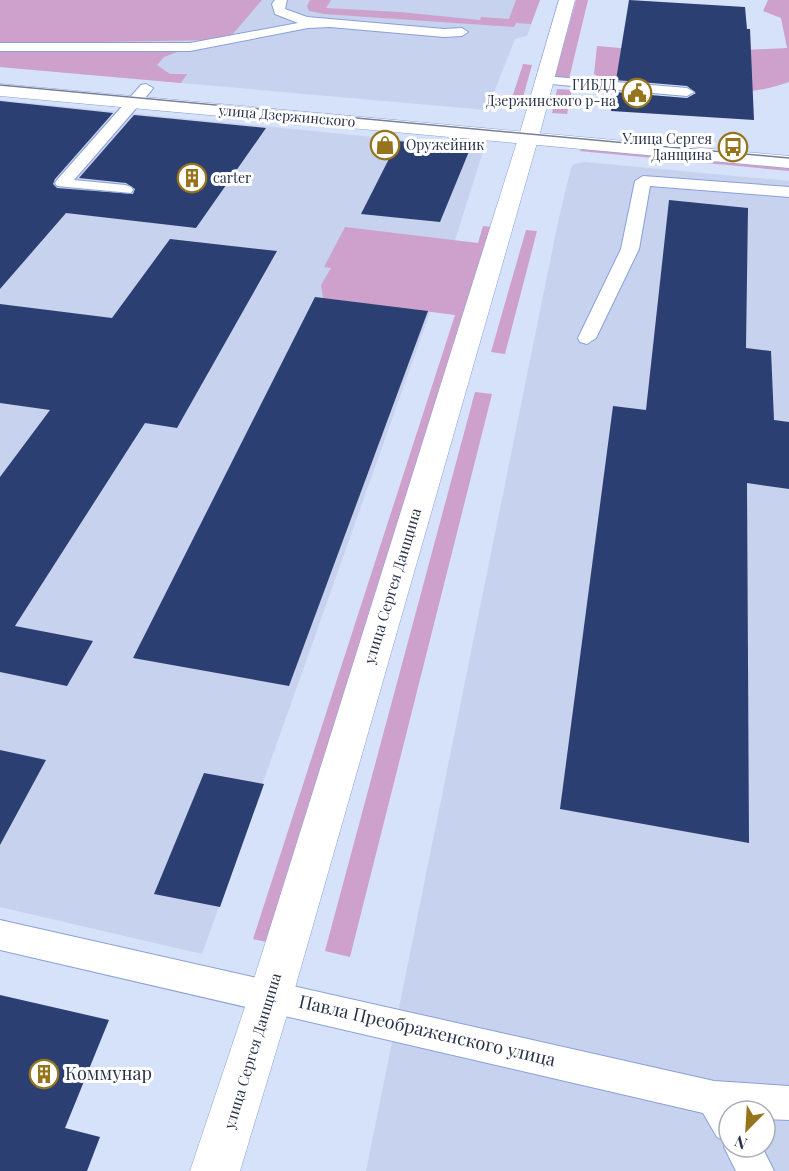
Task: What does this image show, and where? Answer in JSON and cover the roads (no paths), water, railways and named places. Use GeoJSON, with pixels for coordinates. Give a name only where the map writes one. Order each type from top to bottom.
{"type":"FeatureCollection","features":[{"type":"Feature","properties":{"kind":"street","name":"улица Сергея Данщина"},"geometry":{"type":"LineString","coordinates":[[215,1171],[271,995],[530,131],[567,0]]}},
{"type":"Feature","properties":{"kind":"street","name":"улица Дзержинского"},"geometry":{"type":"LineString","coordinates":[[0,75],[141,95],[530,131],[789,162]]}},
{"type":"Feature","properties":{"kind":"street","name":"улица Дзержинского"},"geometry":{"type":"LineString","coordinates":[[0,90],[141,95]]}},
{"type":"Feature","properties":{"kind":"street","name":"улица Дзержинского"},"geometry":{"type":"LineString","coordinates":[[530,131],[789,147]]}},
{"type":"Feature","properties":{"kind":"lane"},"geometry":{"type":"LineString","coordinates":[[279,2],[279,11],[290,17],[461,34]]}},
{"type":"Feature","properties":{"kind":"lane"},"geometry":{"type":"LineString","coordinates":[[249,36],[279,2]]}},
{"type":"Feature","properties":{"kind":"lane"},"geometry":{"type":"LineString","coordinates":[[0,47],[190,46],[309,24],[333,23]]}},
{"type":"Feature","properties":{"kind":"lane"},"geometry":{"type":"LineString","coordinates":[[544,80],[687,92]]}},
{"type":"Feature","properties":{"kind":"lane"},"geometry":{"type":"LineString","coordinates":[[125,190],[63,183],[141,95]]}},
{"type":"Feature","properties":{"kind":"lane"},"geometry":{"type":"LineString","coordinates":[[587,339],[630,249],[643,181],[789,192]]}},
{"type":"Feature","properties":{"kind":"lane","name":"Павла Преображенского улица"},"geometry":{"type":"LineString","coordinates":[[0,935],[271,995],[717,1110]]}},
{"type":"Feature","properties":{"kind":"tram line"},"geometry":{"type":"LineString","coordinates":[[0,85],[789,158]]}},
{"type":"Feature","properties":{"kind":"place","name":"ГИБДД Дзержинского р-на"},"geometry":{"type":"Point","coordinates":[637,93]}},
{"type":"Feature","properties":{"kind":"place","name":"Оружейник"},"geometry":{"type":"Point","coordinates":[385,145]}},
{"type":"Feature","properties":{"kind":"place","name":"Улица Сергея Данщина"},"geometry":{"type":"Point","coordinates":[733,147]}},
{"type":"Feature","properties":{"kind":"place","name":"carter"},"geometry":{"type":"Point","coordinates":[192,178]}},
{"type":"Feature","properties":{"kind":"place","name":"Коммунар"},"geometry":{"type":"Point","coordinates":[44,1074]}}]}
